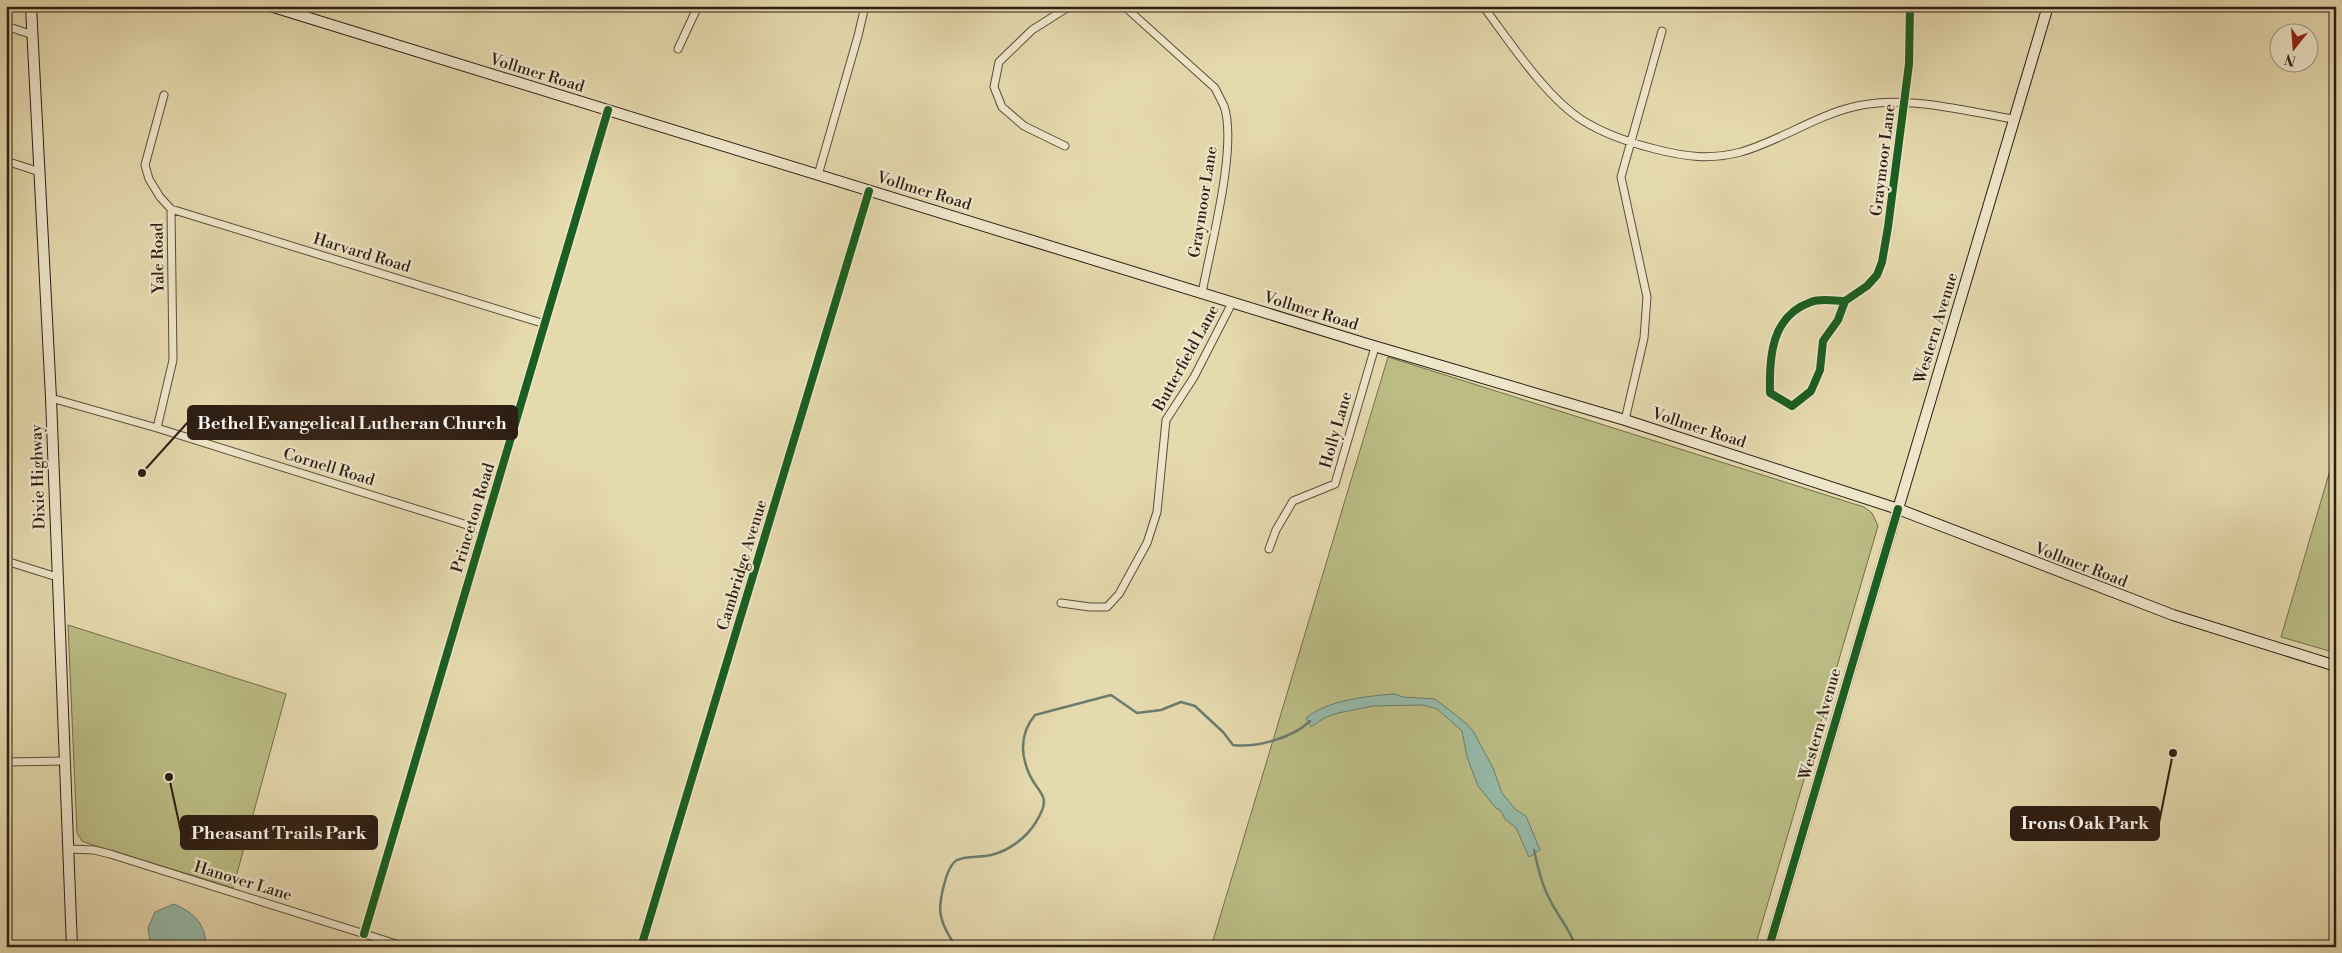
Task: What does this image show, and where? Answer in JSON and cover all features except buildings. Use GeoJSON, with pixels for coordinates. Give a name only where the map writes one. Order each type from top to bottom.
{"type":"FeatureCollection","features":[{"type":"Feature","properties":{"kind":"main road","name":"Dixie Highway"},"geometry":{"type":"LineString","coordinates":[[31,6],[50,398],[72,947]]}},
{"type":"Feature","properties":{"kind":"main road","name":"Vollmer Road"},"geometry":{"type":"LineString","coordinates":[[270,6],[1375,347],[1625,420],[1898,509],[2173,615],[2336,666]]}},
{"type":"Feature","properties":{"kind":"main road","name":"Western Avenue"},"geometry":{"type":"LineString","coordinates":[[1898,509],[2048,6]]}},
{"type":"Feature","properties":{"kind":"street"},"geometry":{"type":"LineString","coordinates":[[678,49],[698,6]]}},
{"type":"Feature","properties":{"kind":"street"},"geometry":{"type":"LineString","coordinates":[[818,175],[865,6]]}},
{"type":"Feature","properties":{"kind":"street"},"geometry":{"type":"LineString","coordinates":[[1065,146],[1024,126],[1002,107],[994,87],[999,62],[1032,30],[1070,6]]}},
{"type":"Feature","properties":{"kind":"street","name":"Graymoor Lane"},"geometry":{"type":"LineString","coordinates":[[1124,6],[1215,88],[1224,106],[1227,126],[1227,158],[1202,293]]}},
{"type":"Feature","properties":{"kind":"street","name":"Graymoor Lane"},"geometry":{"type":"LineString","coordinates":[[1483,6],[1550,92],[1582,120],[1631,143],[1682,156],[1715,158],[1743,151],[1823,117],[1857,106],[1903,102],[2014,119]]}},
{"type":"Feature","properties":{"kind":"street","name":"Graymoor Lane"},"geometry":{"type":"LineString","coordinates":[[1845,301],[1867,286],[1877,275],[1882,262],[1909,64],[1910,6]]}},
{"type":"Feature","properties":{"kind":"street"},"geometry":{"type":"LineString","coordinates":[[6,26],[33,35]]}},
{"type":"Feature","properties":{"kind":"street"},"geometry":{"type":"LineString","coordinates":[[1625,420],[1643,346],[1647,297],[1621,176],[1662,31]]}},
{"type":"Feature","properties":{"kind":"street","name":"Yale Road"},"geometry":{"type":"LineString","coordinates":[[157,428],[173,360],[171,209],[160,197],[149,179],[145,166],[164,95]]}},
{"type":"Feature","properties":{"kind":"street","name":"Princeton Road"},"geometry":{"type":"LineString","coordinates":[[364,934],[608,110]]}},
{"type":"Feature","properties":{"kind":"street"},"geometry":{"type":"LineString","coordinates":[[6,161],[40,172]]}},
{"type":"Feature","properties":{"kind":"street","name":"Cambridge Avenue"},"geometry":{"type":"LineString","coordinates":[[641,947],[869,190]]}},
{"type":"Feature","properties":{"kind":"street","name":"Harvard Road"},"geometry":{"type":"LineString","coordinates":[[171,209],[545,324]]}},
{"type":"Feature","properties":{"kind":"street"},"geometry":{"type":"LineString","coordinates":[[1812,301],[1845,301],[1838,320],[1823,342],[1820,370],[1811,390],[1792,406],[1770,393],[1769,361],[1781,324],[1790,312],[1812,301]]}},
{"type":"Feature","properties":{"kind":"street","name":"Butterfield Lane"},"geometry":{"type":"LineString","coordinates":[[1061,603],[1107,607],[1119,594],[1147,543],[1157,512],[1166,420],[1194,377],[1232,303]]}},
{"type":"Feature","properties":{"kind":"street","name":"Holly Lane"},"geometry":{"type":"LineString","coordinates":[[1269,549],[1276,530],[1293,500],[1335,484],[1375,347]]}},
{"type":"Feature","properties":{"kind":"street","name":"Cornell Road"},"geometry":{"type":"LineString","coordinates":[[50,398],[157,428],[483,530]]}},
{"type":"Feature","properties":{"kind":"street","name":"Western Avenue"},"geometry":{"type":"LineString","coordinates":[[1769,947],[1898,509]]}},
{"type":"Feature","properties":{"kind":"street"},"geometry":{"type":"LineString","coordinates":[[6,562],[57,577]]}},
{"type":"Feature","properties":{"kind":"street"},"geometry":{"type":"LineString","coordinates":[[6,762],[64,762]]}},
{"type":"Feature","properties":{"kind":"street","name":"Hanover Lane"},"geometry":{"type":"LineString","coordinates":[[69,849],[94,850],[110,854],[406,947]]}},
{"type":"Feature","properties":{"kind":"green space"},"geometry":{"type":"Polygon","coordinates":[[[1388,357],[1864,507],[1872,513],[1878,526],[1755,947],[1211,947],[1388,357]]]}},
{"type":"Feature","properties":{"kind":"green space"},"geometry":{"type":"Polygon","coordinates":[[[2336,450],[2336,653],[2281,637],[2336,450]]]}},
{"type":"Feature","properties":{"kind":"green space"},"geometry":{"type":"Polygon","coordinates":[[[68,625],[286,694],[233,888],[82,841],[77,833],[68,625]]]}},
{"type":"Feature","properties":{"kind":"shaded area"},"geometry":{"type":"Polygon","coordinates":[[[1395,694],[1402,697],[1435,699],[1466,723],[1473,731],[1493,768],[1502,793],[1516,810],[1526,816],[1540,850],[1529,857],[1516,828],[1505,819],[1501,811],[1496,808],[1478,786],[1467,757],[1462,731],[1437,709],[1423,705],[1373,706],[1338,713],[1324,718],[1311,727],[1306,718],[1336,703],[1395,694]]]}},
{"type":"Feature","properties":{"kind":"shaded area"},"geometry":{"type":"Polygon","coordinates":[[[174,904],[198,920],[204,932],[207,947],[151,947],[148,928],[155,912],[174,904]]]}},
{"type":"Feature","properties":{"kind":"waterway"},"geometry":{"type":"LineString","coordinates":[[956,947],[943,924],[940,910],[949,870],[961,858],[991,855],[1017,843],[1036,822],[1044,805],[1044,799],[1025,764],[1023,749],[1027,728],[1035,715],[1111,695],[1137,713],[1161,710],[1181,702],[1195,706],[1223,732],[1233,745],[1242,746],[1284,737],[1310,721]]}},
{"type":"Feature","properties":{"kind":"waterway"},"geometry":{"type":"LineString","coordinates":[[1534,850],[1545,890],[1576,947]]}},
{"type":"Feature","properties":{"kind":"cycle path"},"geometry":{"type":"LineString","coordinates":[[1845,301],[1823,300],[1811,302],[1798,308],[1788,317],[1780,327],[1775,339],[1770,366],[1770,393],[1792,406],[1811,391],[1820,370],[1823,341],[1838,320],[1845,301],[1867,286],[1877,275],[1882,262],[1909,64],[1910,6]]}},
{"type":"Feature","properties":{"kind":"cycle path"},"geometry":{"type":"LineString","coordinates":[[364,934],[608,110]]}},
{"type":"Feature","properties":{"kind":"cycle path"},"geometry":{"type":"LineString","coordinates":[[641,947],[869,191]]}},
{"type":"Feature","properties":{"kind":"cycle path"},"geometry":{"type":"LineString","coordinates":[[1769,947],[1898,509]]}},
{"type":"Feature","properties":{"kind":"place","name":"Bethel Evangelical Lutheran Church"},"geometry":{"type":"Point","coordinates":[142,473]}},
{"type":"Feature","properties":{"kind":"place","name":"Irons Oak Park"},"geometry":{"type":"Point","coordinates":[2173,753]}},
{"type":"Feature","properties":{"kind":"place","name":"Pheasant Trails Park"},"geometry":{"type":"Point","coordinates":[169,777]}}]}
